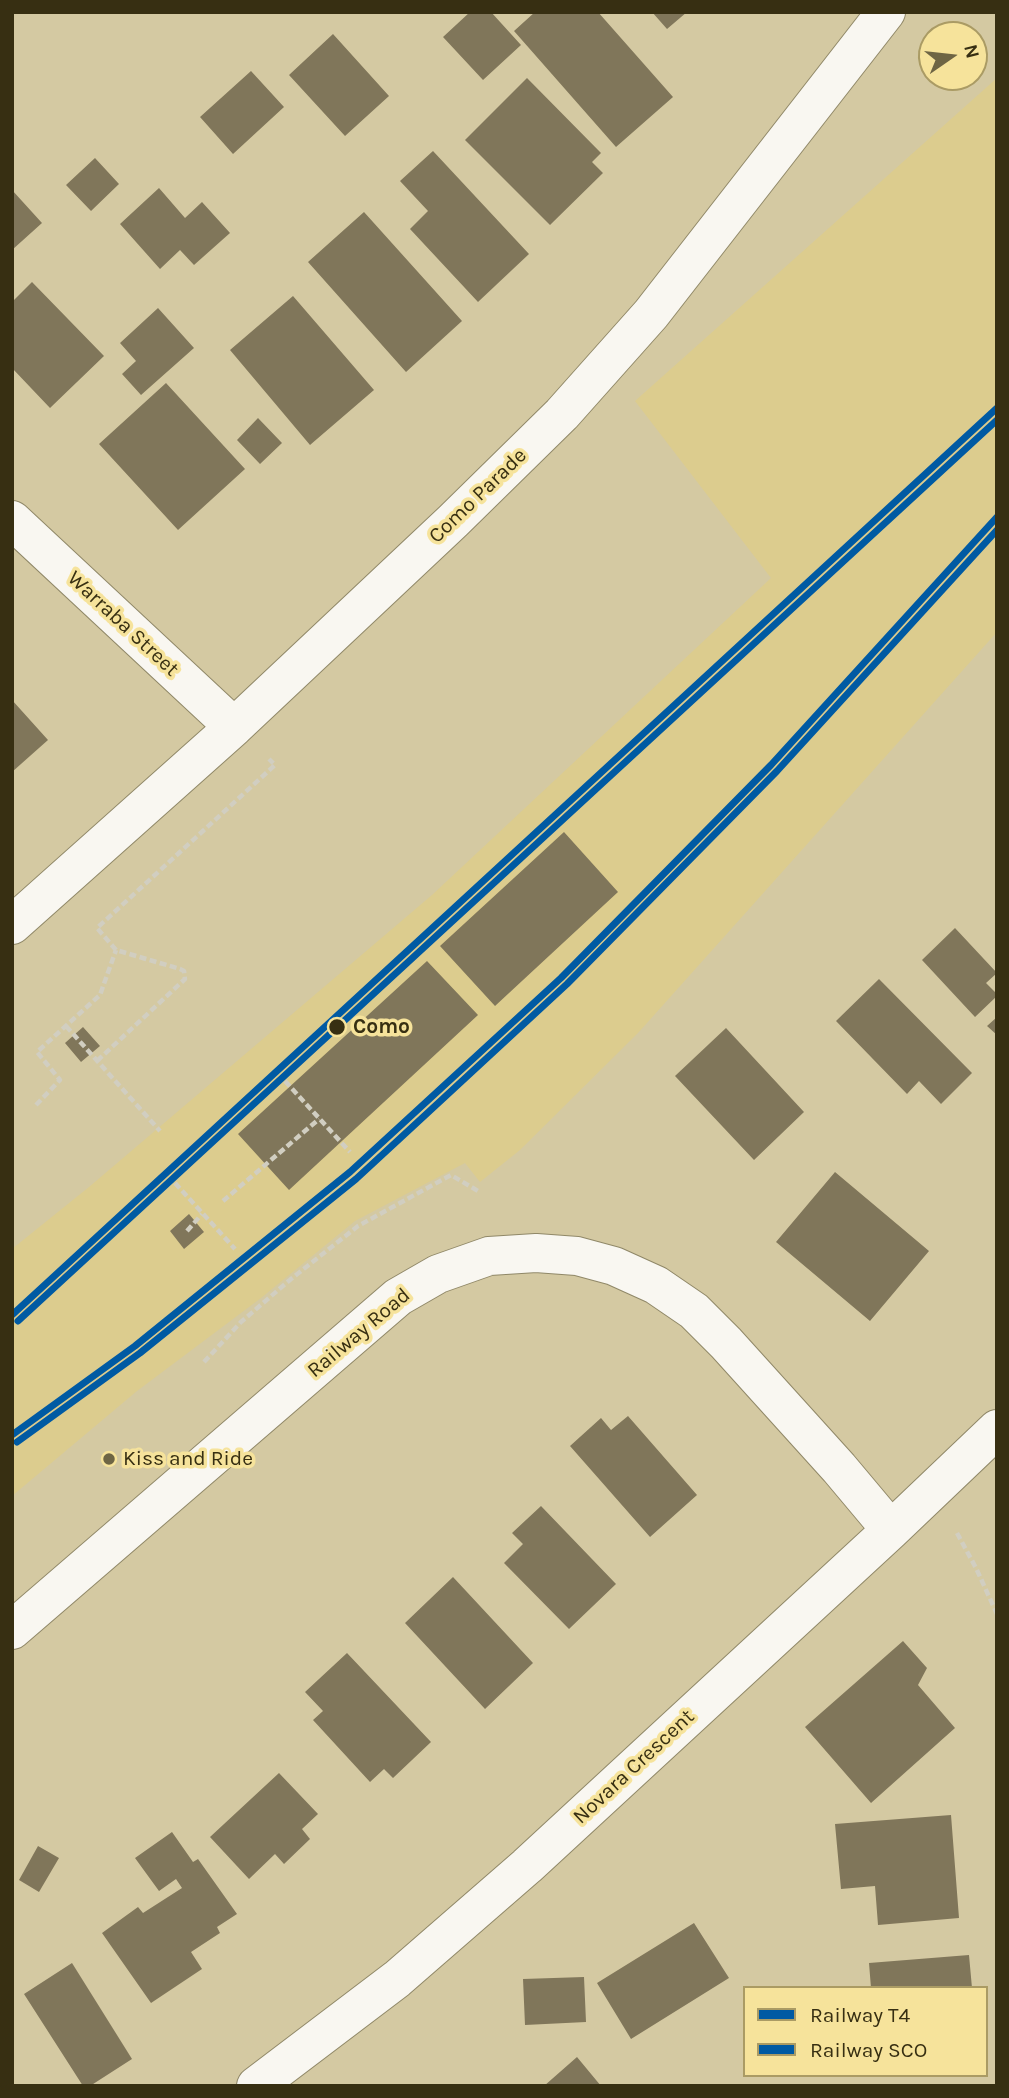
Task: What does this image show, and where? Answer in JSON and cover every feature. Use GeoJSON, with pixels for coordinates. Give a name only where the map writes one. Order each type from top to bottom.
{"type":"FeatureCollection","features":[{"type":"Feature","properties":{"kind":"street","name":"Como Parade"},"geometry":{"type":"LineString","coordinates":[[12,925],[234,727],[453,521],[562,414],[651,314],[886,12]]}},
{"type":"Feature","properties":{"kind":"street","name":"Warraba Street"},"geometry":{"type":"LineString","coordinates":[[12,520],[234,727]]}},
{"type":"Feature","properties":{"kind":"street","name":"Railway Road"},"geometry":{"type":"LineString","coordinates":[[12,1630],[398,1297],[438,1274],[489,1256],[536,1253],[577,1256],[614,1266],[656,1285],[694,1311],[726,1343],[891,1530]]}},
{"type":"Feature","properties":{"kind":"street","name":"Novara Crescent"},"geometry":{"type":"LineString","coordinates":[[256,2086],[397,1979],[527,1866],[997,1429]]}},
{"type":"Feature","properties":{"kind":"path"},"geometry":{"type":"LineString","coordinates":[[97,1061],[185,979],[184,971],[180,969],[116,950],[97,928],[275,765],[234,727]]}},
{"type":"Feature","properties":{"kind":"path"},"geometry":{"type":"LineString","coordinates":[[36,1105],[60,1080],[37,1052],[100,995],[116,950]]}},
{"type":"Feature","properties":{"kind":"path"},"geometry":{"type":"LineString","coordinates":[[66,1026],[160,1131]]}},
{"type":"Feature","properties":{"kind":"path"},"geometry":{"type":"LineString","coordinates":[[285,1081],[350,1152]]}},
{"type":"Feature","properties":{"kind":"path"},"geometry":{"type":"LineString","coordinates":[[223,1201],[319,1119]]}},
{"type":"Feature","properties":{"kind":"path"},"geometry":{"type":"LineString","coordinates":[[204,1362],[241,1322],[358,1226],[451,1175],[478,1191]]}},
{"type":"Feature","properties":{"kind":"path"},"geometry":{"type":"LineString","coordinates":[[175,1183],[235,1249]]}},
{"type":"Feature","properties":{"kind":"path"},"geometry":{"type":"LineString","coordinates":[[187,1231],[202,1214]]}},
{"type":"Feature","properties":{"kind":"path"},"geometry":{"type":"LineString","coordinates":[[976,1568],[997,1614]]}},
{"type":"Feature","properties":{"kind":"shaded area"},"geometry":{"type":"Polygon","coordinates":[[[997,78],[997,632],[638,1033],[520,1150],[480,1182],[465,1163],[355,1221],[261,1298],[137,1391],[12,1496],[12,1249],[89,1187],[432,895],[771,578],[635,401],[982,91],[988,91],[988,86],[997,78]]]}},
{"type":"Feature","properties":{"kind":"building"},"geometry":{"type":"Polygon","coordinates":[[[470,12],[491,12],[521,45],[483,80],[443,37],[470,12]]]}},
{"type":"Feature","properties":{"kind":"building"},"geometry":{"type":"Polygon","coordinates":[[[535,12],[598,12],[673,97],[616,147],[514,31],[535,12]]]}},
{"type":"Feature","properties":{"kind":"building"},"geometry":{"type":"Polygon","coordinates":[[[652,12],[687,12],[667,29],[652,12]]]}},
{"type":"Feature","properties":{"kind":"building"},"geometry":{"type":"Polygon","coordinates":[[[333,34],[389,96],[345,136],[289,75],[333,34]]]}},
{"type":"Feature","properties":{"kind":"building"},"geometry":{"type":"Polygon","coordinates":[[[251,71],[284,107],[233,154],[200,117],[251,71]]]}},
{"type":"Feature","properties":{"kind":"building"},"geometry":{"type":"Polygon","coordinates":[[[527,78],[601,153],[592,162],[603,173],[550,225],[465,140],[527,78]]]}},
{"type":"Feature","properties":{"kind":"building"},"geometry":{"type":"Polygon","coordinates":[[[433,151],[529,254],[478,302],[410,229],[428,211],[400,181],[433,151]]]}},
{"type":"Feature","properties":{"kind":"building"},"geometry":{"type":"Polygon","coordinates":[[[95,158],[119,184],[91,211],[66,185],[95,158]]]}},
{"type":"Feature","properties":{"kind":"building"},"geometry":{"type":"Polygon","coordinates":[[[159,188],[185,218],[202,202],[230,233],[194,265],[180,250],[160,269],[120,224],[159,188]]]}},
{"type":"Feature","properties":{"kind":"building"},"geometry":{"type":"Polygon","coordinates":[[[12,190],[42,223],[12,250],[12,190]]]}},
{"type":"Feature","properties":{"kind":"building"},"geometry":{"type":"Polygon","coordinates":[[[364,212],[462,321],[406,372],[308,262],[364,212]]]}},
{"type":"Feature","properties":{"kind":"building"},"geometry":{"type":"Polygon","coordinates":[[[32,282],[104,356],[50,408],[12,368],[12,302],[32,282]]]}},
{"type":"Feature","properties":{"kind":"building"},"geometry":{"type":"Polygon","coordinates":[[[293,296],[374,390],[310,445],[230,350],[293,296]]]}},
{"type":"Feature","properties":{"kind":"building"},"geometry":{"type":"Polygon","coordinates":[[[158,308],[194,348],[141,395],[122,374],[136,361],[120,343],[158,308]]]}},
{"type":"Feature","properties":{"kind":"building"},"geometry":{"type":"Polygon","coordinates":[[[166,383],[245,469],[178,530],[99,444],[166,383]]]}},
{"type":"Feature","properties":{"kind":"building"},"geometry":{"type":"Polygon","coordinates":[[[258,418],[282,443],[260,464],[237,440],[258,418]]]}},
{"type":"Feature","properties":{"kind":"building"},"geometry":{"type":"Polygon","coordinates":[[[12,700],[48,740],[12,772],[12,700]]]}},
{"type":"Feature","properties":{"kind":"building"},"geometry":{"type":"Polygon","coordinates":[[[564,832],[618,892],[495,1006],[440,946],[564,832]]]}},
{"type":"Feature","properties":{"kind":"building"},"geometry":{"type":"Polygon","coordinates":[[[955,928],[997,973],[986,983],[997,996],[975,1017],[922,960],[955,928]]]}},
{"type":"Feature","properties":{"kind":"building"},"geometry":{"type":"Polygon","coordinates":[[[427,961],[478,1015],[289,1190],[238,1134],[427,961]]]}},
{"type":"Feature","properties":{"kind":"building"},"geometry":{"type":"Polygon","coordinates":[[[879,979],[972,1073],[941,1104],[919,1081],[907,1094],[836,1021],[879,979]]]}},
{"type":"Feature","properties":{"kind":"building"},"geometry":{"type":"Polygon","coordinates":[[[997,1017],[997,1035],[987,1026],[997,1017]]]}},
{"type":"Feature","properties":{"kind":"building"},"geometry":{"type":"Polygon","coordinates":[[[83,1027],[100,1046],[81,1062],[65,1043],[83,1027]]]}},
{"type":"Feature","properties":{"kind":"building"},"geometry":{"type":"Polygon","coordinates":[[[726,1028],[804,1112],[754,1160],[675,1076],[726,1028]]]}},
{"type":"Feature","properties":{"kind":"building"},"geometry":{"type":"Polygon","coordinates":[[[835,1172],[929,1251],[870,1321],[776,1242],[835,1172]]]}},
{"type":"Feature","properties":{"kind":"building"},"geometry":{"type":"Polygon","coordinates":[[[189,1214],[204,1232],[184,1249],[170,1231],[189,1214]]]}},
{"type":"Feature","properties":{"kind":"building"},"geometry":{"type":"Polygon","coordinates":[[[628,1416],[697,1495],[650,1537],[570,1446],[601,1418],[611,1430],[628,1416]]]}},
{"type":"Feature","properties":{"kind":"building"},"geometry":{"type":"Polygon","coordinates":[[[541,1506],[616,1584],[569,1629],[504,1563],[523,1544],[512,1533],[541,1506]]]}},
{"type":"Feature","properties":{"kind":"building"},"geometry":{"type":"Polygon","coordinates":[[[453,1577],[533,1663],[485,1709],[405,1623],[453,1577]]]}},
{"type":"Feature","properties":{"kind":"building"},"geometry":{"type":"Polygon","coordinates":[[[903,1641],[927,1668],[918,1685],[955,1728],[871,1803],[805,1727],[903,1641]]]}},
{"type":"Feature","properties":{"kind":"building"},"geometry":{"type":"Polygon","coordinates":[[[347,1653],[431,1742],[393,1778],[384,1769],[370,1782],[313,1720],[323,1711],[305,1692],[347,1653]]]}},
{"type":"Feature","properties":{"kind":"building"},"geometry":{"type":"Polygon","coordinates":[[[279,1773],[318,1814],[302,1829],[310,1839],[284,1864],[275,1854],[249,1879],[210,1837],[279,1773]]]}},
{"type":"Feature","properties":{"kind":"building"},"geometry":{"type":"Polygon","coordinates":[[[951,1815],[959,1918],[878,1925],[875,1886],[841,1889],[835,1824],[951,1815]]]}},
{"type":"Feature","properties":{"kind":"building"},"geometry":{"type":"Polygon","coordinates":[[[172,1832],[193,1862],[198,1859],[237,1914],[217,1927],[220,1933],[191,1952],[202,1969],[151,2003],[102,1933],[138,1907],[143,1913],[182,1888],[176,1879],[159,1891],[135,1858],[172,1832]]]}},
{"type":"Feature","properties":{"kind":"building"},"geometry":{"type":"Polygon","coordinates":[[[38,1846],[59,1858],[39,1892],[19,1880],[38,1846]]]}},
{"type":"Feature","properties":{"kind":"building"},"geometry":{"type":"Polygon","coordinates":[[[694,1923],[729,1978],[631,2039],[597,1983],[694,1923]]]}},
{"type":"Feature","properties":{"kind":"building"},"geometry":{"type":"Polygon","coordinates":[[[969,1955],[972,1986],[871,1986],[869,1963],[969,1955]]]}},
{"type":"Feature","properties":{"kind":"building"},"geometry":{"type":"Polygon","coordinates":[[[72,1963],[132,2059],[90,2086],[83,2086],[24,1994],[72,1963]]]}},
{"type":"Feature","properties":{"kind":"building"},"geometry":{"type":"Polygon","coordinates":[[[584,1977],[586,2022],[525,2025],[523,1979],[584,1977]]]}},
{"type":"Feature","properties":{"kind":"building"},"geometry":{"type":"Polygon","coordinates":[[[577,2057],[601,2086],[544,2086],[577,2057]]]}},
{"type":"Feature","properties":{"kind":"rail line","name":"T4"},"geometry":{"type":"LineString","coordinates":[[12,1315],[997,408]]}},
{"type":"Feature","properties":{"kind":"rail line","name":"SCO"},"geometry":{"type":"LineString","coordinates":[[18,1321],[997,420]]}},
{"type":"Feature","properties":{"kind":"rail line","name":"T4"},"geometry":{"type":"LineString","coordinates":[[12,1435],[135,1346],[350,1172],[561,978],[771,765],[997,517]]}},
{"type":"Feature","properties":{"kind":"rail line","name":"SCO"},"geometry":{"type":"LineString","coordinates":[[17,1442],[140,1353],[356,1179],[567,984],[777,771],[997,530]]}},
{"type":"Feature","properties":{"kind":"place","name":"Como"},"geometry":{"type":"Point","coordinates":[337,1027]}},
{"type":"Feature","properties":{"kind":"place","name":"Kiss and Ride"},"geometry":{"type":"Point","coordinates":[109,1459]}}]}
